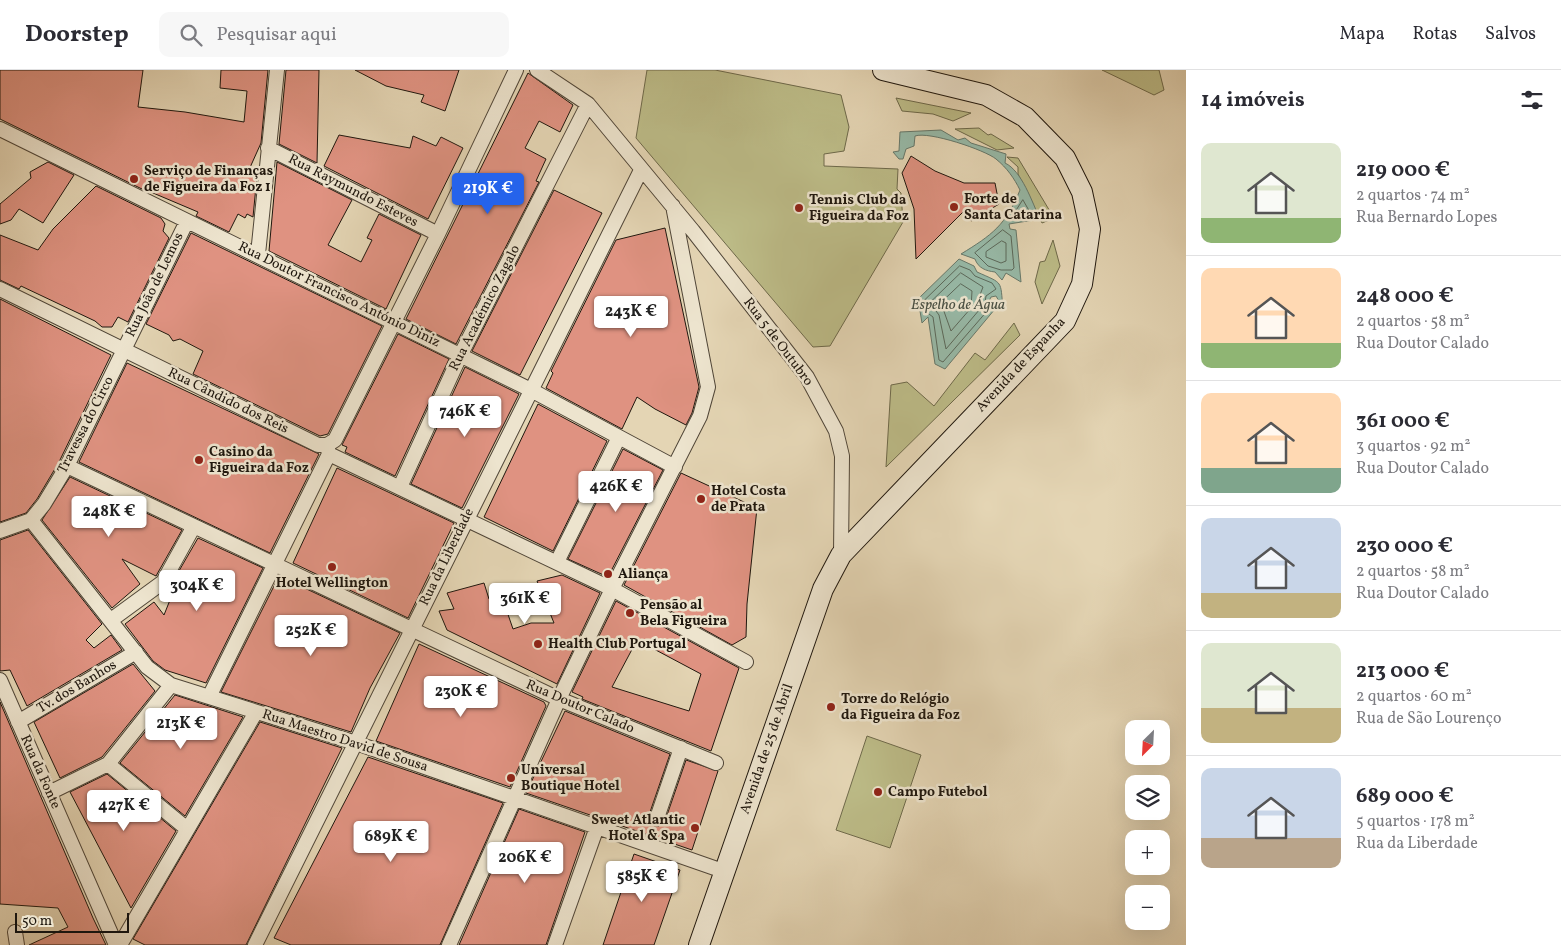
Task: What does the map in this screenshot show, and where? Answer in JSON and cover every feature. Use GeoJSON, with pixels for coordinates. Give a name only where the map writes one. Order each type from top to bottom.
{"type":"FeatureCollection","features":[{"type":"Feature","properties":{"kind":"main road","name":"Avenida de Espanha"},"geometry":{"type":"LineString","coordinates":[[841,555],[1065,321],[1082,284],[1090,229],[1082,192],[1065,158],[1025,117],[986,94],[883,70]]}},
{"type":"Feature","properties":{"kind":"main road","name":"Avenida de 25 de Abril"},"geometry":{"type":"LineString","coordinates":[[699,945],[723,871],[823,590],[841,555]]}},
{"type":"Feature","properties":{"kind":"street"},"geometry":{"type":"LineString","coordinates":[[258,254],[276,70]]}},
{"type":"Feature","properties":{"kind":"street"},"geometry":{"type":"LineString","coordinates":[[209,697],[328,449],[335,440],[438,234],[516,70]]}},
{"type":"Feature","properties":{"kind":"street","name":"Rua 5 de Outubro"},"geometry":{"type":"LineString","coordinates":[[538,70],[588,104],[641,170],[673,206],[807,377],[836,432],[842,463],[841,555]]}},
{"type":"Feature","properties":{"kind":"street","name":"Rua Académico Zagalo"},"geometry":{"type":"LineString","coordinates":[[400,487],[460,356],[588,104]]}},
{"type":"Feature","properties":{"kind":"street","name":"Rua Doutor Francisco António Diniz"},"geometry":{"type":"LineString","coordinates":[[0,129],[258,254],[531,390],[675,467]]}},
{"type":"Feature","properties":{"kind":"street","name":"Rua Raymundo Esteves"},"geometry":{"type":"LineString","coordinates":[[268,148],[438,234]]}},
{"type":"Feature","properties":{"kind":"street","name":"Rua da Liberdade"},"geometry":{"type":"LineString","coordinates":[[255,945],[641,170]]}},
{"type":"Feature","properties":{"kind":"street"},"geometry":{"type":"LineString","coordinates":[[449,945],[559,699],[612,589],[700,416],[708,387],[673,206]]}},
{"type":"Feature","properties":{"kind":"street","name":"Rua João de Lemos"},"geometry":{"type":"LineString","coordinates":[[124,350],[187,221]]}},
{"type":"Feature","properties":{"kind":"street","name":"Rua Cândido dos Reis"},"geometry":{"type":"LineString","coordinates":[[0,289],[328,449],[400,487],[612,589],[746,662]]}},
{"type":"Feature","properties":{"kind":"street","name":"Travessa do Circo"},"geometry":{"type":"LineString","coordinates":[[31,520],[67,466],[124,350]]}},
{"type":"Feature","properties":{"kind":"street"},"geometry":{"type":"LineString","coordinates":[[557,562],[619,437]]}},
{"type":"Feature","properties":{"kind":"street","name":"Rua Doutor Calado"},"geometry":{"type":"LineString","coordinates":[[67,466],[559,699],[716,763]]}},
{"type":"Feature","properties":{"kind":"street"},"geometry":{"type":"LineString","coordinates":[[0,531],[31,520]]}},
{"type":"Feature","properties":{"kind":"street","name":"Rua Maestro David de Sousa"},"geometry":{"type":"LineString","coordinates":[[31,520],[147,666],[171,685],[356,743],[723,871]]}},
{"type":"Feature","properties":{"kind":"street"},"geometry":{"type":"LineString","coordinates":[[111,620],[163,582],[194,526]]}},
{"type":"Feature","properties":{"kind":"street","name":"Tv. dos Banhos"},"geometry":{"type":"LineString","coordinates":[[18,722],[136,652]]}},
{"type":"Feature","properties":{"kind":"street","name":"Rua da Fonte"},"geometry":{"type":"LineString","coordinates":[[0,680],[116,945]]}},
{"type":"Feature","properties":{"kind":"street"},"geometry":{"type":"LineString","coordinates":[[49,792],[108,764],[171,685]]}},
{"type":"Feature","properties":{"kind":"street"},"geometry":{"type":"LineString","coordinates":[[120,945],[186,828],[256,712]]}},
{"type":"Feature","properties":{"kind":"street"},"geometry":{"type":"LineString","coordinates":[[657,818],[681,748]]}},
{"type":"Feature","properties":{"kind":"street"},"geometry":{"type":"LineString","coordinates":[[108,764],[186,828]]}},
{"type":"Feature","properties":{"kind":"street"},"geometry":{"type":"LineString","coordinates":[[555,945],[597,827]]}},
{"type":"Feature","properties":{"kind":"shaded area","name":"Tennis Club da Figueira da Foz"},"geometry":{"type":"Polygon","coordinates":[[[647,70],[715,70],[841,95],[849,127],[844,151],[824,154],[824,166],[898,169],[897,189],[901,193],[903,222],[830,346],[813,347],[636,138],[647,70]]]}},
{"type":"Feature","properties":{"kind":"shaded area"},"geometry":{"type":"Polygon","coordinates":[[[1102,70],[1159,70],[1164,90],[1154,95],[1102,70]]]}},
{"type":"Feature","properties":{"kind":"shaded area"},"geometry":{"type":"Polygon","coordinates":[[[896,98],[971,113],[953,121],[933,114],[902,111],[896,98]]]}},
{"type":"Feature","properties":{"kind":"shaded area"},"geometry":{"type":"Polygon","coordinates":[[[979,128],[988,135],[991,134],[1014,148],[997,150],[955,129],[979,128]]]}},
{"type":"Feature","properties":{"kind":"shaded area"},"geometry":{"type":"Polygon","coordinates":[[[1007,157],[1018,158],[1054,218],[1042,223],[1018,174],[1018,167],[1007,157]]]}},
{"type":"Feature","properties":{"kind":"shaded area"},"geometry":{"type":"Polygon","coordinates":[[[1053,240],[1060,266],[1042,304],[1035,282],[1040,262],[1045,261],[1053,240]]]}},
{"type":"Feature","properties":{"kind":"shaded area"},"geometry":{"type":"Polygon","coordinates":[[[1014,323],[1020,335],[886,467],[891,385],[907,382],[934,406],[975,353],[985,360],[1014,323]]]}},
{"type":"Feature","properties":{"kind":"shaded area","name":"Campo Futebol"},"geometry":{"type":"Polygon","coordinates":[[[867,736],[921,755],[890,848],[836,830],[867,736]]]}},
{"type":"Feature","properties":{"kind":"water","name":"Espelho de Água"},"geometry":{"type":"Polygon","coordinates":[[[941,130],[958,140],[965,138],[971,143],[1006,154],[1005,163],[1017,173],[1026,188],[1040,219],[1009,224],[1010,229],[1016,230],[1021,282],[1006,273],[1002,280],[995,272],[980,267],[975,259],[961,254],[990,235],[1003,221],[1015,202],[1020,190],[1004,166],[990,155],[981,151],[957,142],[932,136],[915,136],[914,146],[906,149],[903,159],[899,159],[893,152],[899,151],[900,132],[941,130]]]}},
{"type":"Feature","properties":{"kind":"water","name":"Espelho de Água"},"geometry":{"type":"Polygon","coordinates":[[[959,259],[974,266],[977,272],[999,284],[1003,308],[996,296],[991,297],[989,301],[995,309],[945,369],[935,364],[928,317],[922,323],[918,299],[959,259]]]}},
{"type":"Feature","properties":{"kind":"building"},"geometry":{"type":"Polygon","coordinates":[[[0,70],[143,70],[138,107],[185,112],[244,122],[247,91],[220,88],[221,70],[268,70],[261,143],[248,172],[257,176],[253,217],[247,214],[245,218],[238,214],[229,232],[196,216],[198,212],[146,191],[0,119],[0,70]]]}},
{"type":"Feature","properties":{"kind":"building"},"geometry":{"type":"Polygon","coordinates":[[[286,70],[319,70],[317,163],[279,144],[286,70]]]}},
{"type":"Feature","properties":{"kind":"building"},"geometry":{"type":"Polygon","coordinates":[[[355,70],[459,70],[445,111],[421,102],[424,95],[386,86],[355,70]]]}},
{"type":"Feature","properties":{"kind":"building"},"geometry":{"type":"Polygon","coordinates":[[[528,73],[573,105],[560,132],[539,121],[525,148],[546,159],[536,181],[539,182],[456,344],[406,319],[528,73]]]}},
{"type":"Feature","properties":{"kind":"building"},"geometry":{"type":"Polygon","coordinates":[[[339,135],[410,148],[413,136],[436,146],[441,137],[463,148],[428,219],[324,166],[339,135]]]}},
{"type":"Feature","properties":{"kind":"building","name":"Forte de Santa Catarina"},"geometry":{"type":"Polygon","coordinates":[[[911,156],[935,171],[964,183],[995,183],[999,204],[971,221],[965,210],[916,259],[914,209],[902,173],[911,156]]]}},
{"type":"Feature","properties":{"kind":"building"},"geometry":{"type":"Polygon","coordinates":[[[48,162],[74,175],[43,223],[19,209],[11,220],[0,224],[0,204],[31,178],[30,172],[48,162]]]}},
{"type":"Feature","properties":{"kind":"building"},"geometry":{"type":"Polygon","coordinates":[[[277,162],[352,200],[328,245],[361,262],[372,240],[367,238],[379,214],[421,235],[386,309],[269,251],[277,162]]]}},
{"type":"Feature","properties":{"kind":"building"},"geometry":{"type":"Polygon","coordinates":[[[96,186],[161,218],[165,224],[163,231],[169,238],[128,322],[118,317],[112,327],[102,327],[95,321],[21,286],[19,289],[0,280],[0,235],[38,250],[53,229],[96,186]]]}},
{"type":"Feature","properties":{"kind":"building"},"geometry":{"type":"Polygon","coordinates":[[[554,190],[602,213],[520,375],[472,351],[554,190]]]}},
{"type":"Feature","properties":{"kind":"building"},"geometry":{"type":"Polygon","coordinates":[[[665,228],[699,387],[692,413],[686,425],[637,397],[622,429],[546,388],[553,373],[551,371],[616,240],[665,228]]]}},
{"type":"Feature","properties":{"kind":"building"},"geometry":{"type":"Polygon","coordinates":[[[191,233],[382,326],[328,434],[320,436],[193,374],[203,351],[180,339],[173,341],[169,335],[146,324],[191,233]]]}},
{"type":"Feature","properties":{"kind":"building"},"geometry":{"type":"Polygon","coordinates":[[[0,299],[111,355],[59,462],[37,499],[26,513],[0,522],[0,299]]]}},
{"type":"Feature","properties":{"kind":"building"},"geometry":{"type":"Polygon","coordinates":[[[398,334],[449,359],[395,476],[345,452],[347,447],[342,445],[398,334]]]}},
{"type":"Feature","properties":{"kind":"building","name":"Casino da Figueira da Foz"},"geometry":{"type":"Polygon","coordinates":[[[127,363],[319,454],[270,553],[79,462],[127,363]]]}},
{"type":"Feature","properties":{"kind":"building"},"geometry":{"type":"Polygon","coordinates":[[[465,367],[519,394],[462,508],[411,484],[465,367]]]}},
{"type":"Feature","properties":{"kind":"building"},"geometry":{"type":"Polygon","coordinates":[[[538,404],[607,441],[553,551],[484,517],[538,404]]]}},
{"type":"Feature","properties":{"kind":"building"},"geometry":{"type":"Polygon","coordinates":[[[623,449],[663,470],[608,577],[568,559],[623,449]]]}},
{"type":"Feature","properties":{"kind":"building"},"geometry":{"type":"Polygon","coordinates":[[[337,468],[454,523],[408,618],[293,563],[337,468]]]}},
{"type":"Feature","properties":{"kind":"building"},"geometry":{"type":"Polygon","coordinates":[[[681,473],[757,508],[747,604],[746,637],[732,645],[624,585],[681,473]]]}},
{"type":"Feature","properties":{"kind":"building"},"geometry":{"type":"Polygon","coordinates":[[[70,477],[182,530],[156,576],[122,559],[140,584],[112,608],[42,520],[70,477]]]}},
{"type":"Feature","properties":{"kind":"building"},"geometry":{"type":"Polygon","coordinates":[[[28,530],[102,624],[86,640],[94,648],[111,635],[122,650],[27,706],[10,670],[0,671],[0,540],[28,530]]]}},
{"type":"Feature","properties":{"kind":"building"},"geometry":{"type":"Polygon","coordinates":[[[198,538],[263,568],[206,683],[165,670],[153,661],[125,624],[154,602],[164,615],[176,585],[172,583],[198,538]]]}},
{"type":"Feature","properties":{"kind":"building"},"geometry":{"type":"Polygon","coordinates":[[[562,575],[600,593],[557,684],[447,630],[439,611],[454,609],[447,593],[484,583],[489,599],[501,594],[513,629],[531,623],[554,623],[537,581],[562,575]]]}},
{"type":"Feature","properties":{"kind":"building"},"geometry":{"type":"Polygon","coordinates":[[[279,576],[400,633],[370,688],[351,732],[221,692],[279,576]]]}},
{"type":"Feature","properties":{"kind":"building"},"geometry":{"type":"Polygon","coordinates":[[[616,601],[739,668],[711,751],[582,699],[583,697],[572,692],[616,601]],[[637,640],[612,687],[689,711],[701,674],[637,640]]]}},
{"type":"Feature","properties":{"kind":"building"},"geometry":{"type":"Polygon","coordinates":[[[419,644],[544,702],[546,706],[510,787],[376,741],[419,644]]]}},
{"type":"Feature","properties":{"kind":"building"},"geometry":{"type":"Polygon","coordinates":[[[133,664],[155,691],[102,757],[60,778],[34,722],[133,664]]]}},
{"type":"Feature","properties":{"kind":"building"},"geometry":{"type":"Polygon","coordinates":[[[175,695],[243,717],[185,816],[120,763],[175,695]]]}},
{"type":"Feature","properties":{"kind":"building"},"geometry":{"type":"Polygon","coordinates":[[[0,702],[106,945],[29,945],[68,927],[58,908],[0,904],[0,702]]]}},
{"type":"Feature","properties":{"kind":"building"},"geometry":{"type":"Polygon","coordinates":[[[565,711],[670,754],[649,815],[649,820],[654,826],[659,826],[665,821],[686,760],[718,771],[692,850],[526,793],[565,711]]]}},
{"type":"Feature","properties":{"kind":"building"},"geometry":{"type":"Polygon","coordinates":[[[260,722],[342,748],[246,945],[145,945],[133,939],[260,722]]]}},
{"type":"Feature","properties":{"kind":"building"},"geometry":{"type":"Polygon","coordinates":[[[368,757],[503,803],[440,945],[291,945],[274,938],[368,757]]]}},
{"type":"Feature","properties":{"kind":"building"},"geometry":{"type":"Polygon","coordinates":[[[107,774],[176,831],[131,908],[70,792],[107,774]]]}},
{"type":"Feature","properties":{"kind":"building"},"geometry":{"type":"Polygon","coordinates":[[[519,809],[585,832],[546,945],[459,945],[519,809]]]}},
{"type":"Feature","properties":{"kind":"building"},"geometry":{"type":"Polygon","coordinates":[[[634,854],[680,870],[654,945],[603,945],[634,854]]]}},
{"type":"Feature","properties":{"kind":"place","name":"Serviço de Finanças de Figueira da Foz 1"},"geometry":{"type":"Point","coordinates":[134,179]}},
{"type":"Feature","properties":{"kind":"place","name":"Forte de Santa Catarina"},"geometry":{"type":"Point","coordinates":[954,207]}},
{"type":"Feature","properties":{"kind":"place","name":"Tennis Club da Figueira da Foz"},"geometry":{"type":"Point","coordinates":[799,208]}},
{"type":"Feature","properties":{"kind":"place","name":"Casino da Figueira da Foz"},"geometry":{"type":"Point","coordinates":[199,460]}},
{"type":"Feature","properties":{"kind":"place","name":"Hotel Costa de Prata"},"geometry":{"type":"Point","coordinates":[701,499]}},
{"type":"Feature","properties":{"kind":"place","name":"Hotel Wellington"},"geometry":{"type":"Point","coordinates":[332,567]}},
{"type":"Feature","properties":{"kind":"place","name":"Aliança"},"geometry":{"type":"Point","coordinates":[608,574]}},
{"type":"Feature","properties":{"kind":"place","name":"Pensão al Bela Figueira"},"geometry":{"type":"Point","coordinates":[630,613]}},
{"type":"Feature","properties":{"kind":"place","name":"Health Club Portugal"},"geometry":{"type":"Point","coordinates":[538,644]}},
{"type":"Feature","properties":{"kind":"place","name":"Torre do Relógio da Figueira da Foz"},"geometry":{"type":"Point","coordinates":[831,707]}},
{"type":"Feature","properties":{"kind":"place","name":"Universal Boutique Hotel"},"geometry":{"type":"Point","coordinates":[511,778]}},
{"type":"Feature","properties":{"kind":"place","name":"Campo Futebol"},"geometry":{"type":"Point","coordinates":[878,792]}},
{"type":"Feature","properties":{"kind":"place","name":"Sweet Atlantic Hotel & Spa"},"geometry":{"type":"Point","coordinates":[695,828]}}]}
